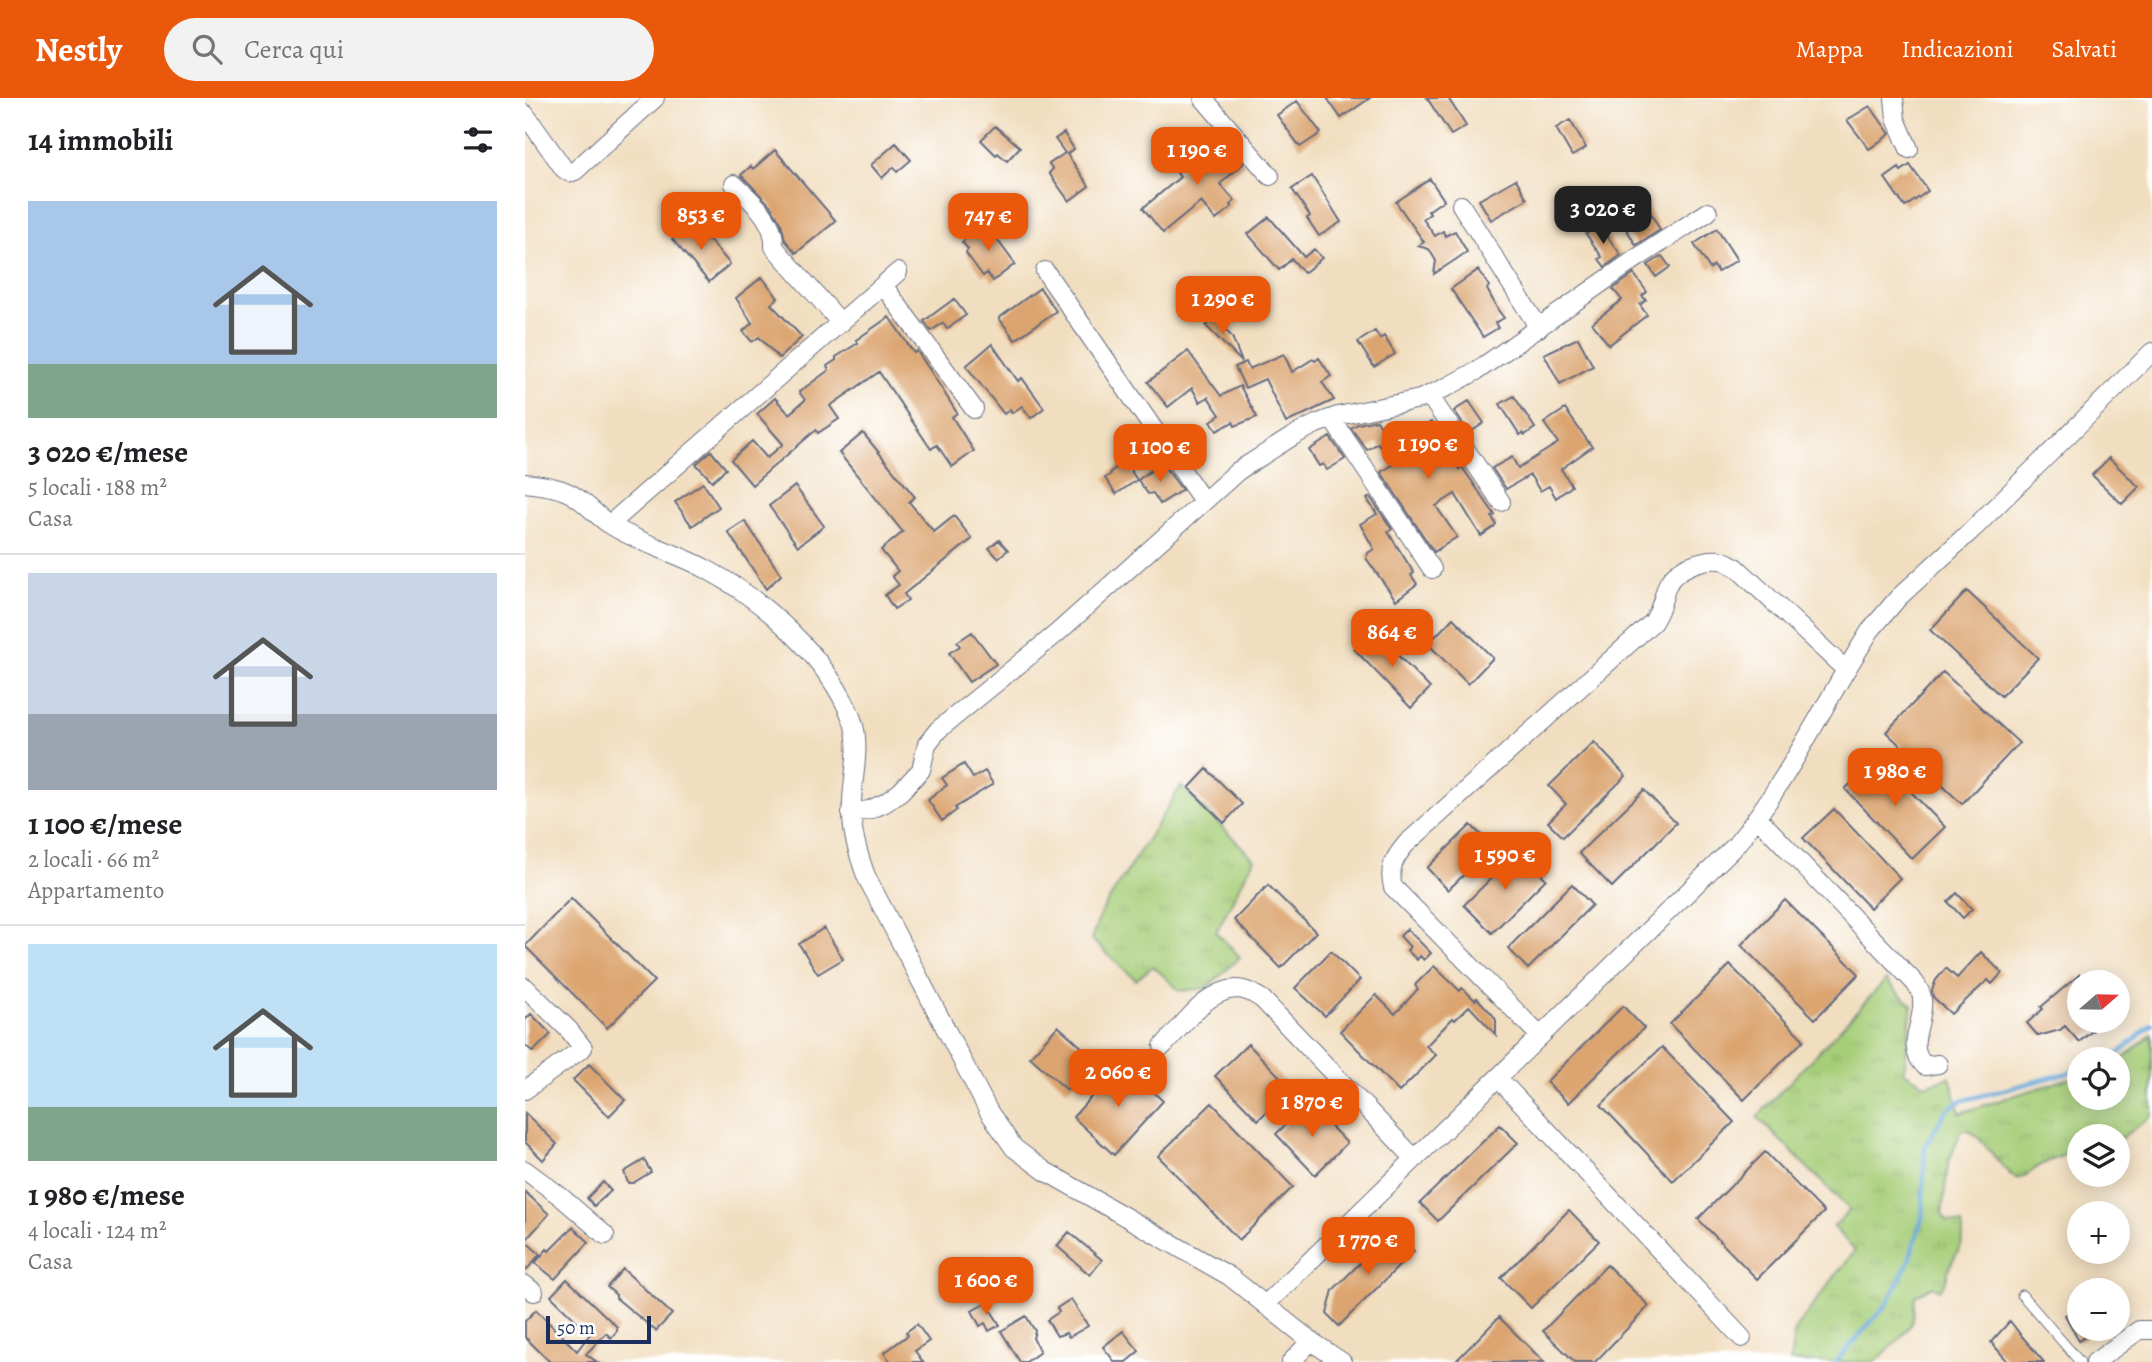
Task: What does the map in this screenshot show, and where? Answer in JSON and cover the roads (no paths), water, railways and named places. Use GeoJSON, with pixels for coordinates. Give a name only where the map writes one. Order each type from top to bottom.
{"type":"FeatureCollection","features":[{"type":"Feature","properties":{"kind":"street"},"geometry":{"type":"LineString","coordinates":[[525,114],[564,169],[570,173],[655,98]]}},
{"type":"Feature","properties":{"kind":"street"},"geometry":{"type":"LineString","coordinates":[[1203,98],[1271,176]]}},
{"type":"Feature","properties":{"kind":"street"},"geometry":{"type":"LineString","coordinates":[[1894,98],[1896,119],[1909,149]]}},
{"type":"Feature","properties":{"kind":"street"},"geometry":{"type":"LineString","coordinates":[[734,184],[770,222],[775,235],[774,247],[841,323]]}},
{"type":"Feature","properties":{"kind":"street"},"geometry":{"type":"LineString","coordinates":[[1461,205],[1539,328]]}},
{"type":"Feature","properties":{"kind":"street"},"geometry":{"type":"LineString","coordinates":[[851,813],[869,810],[900,792],[921,770],[927,744],[938,730],[1056,634],[1238,471],[1293,436],[1332,419],[1429,395],[1478,370],[1634,260],[1708,212]]}},
{"type":"Feature","properties":{"kind":"street"},"geometry":{"type":"LineString","coordinates":[[1045,271],[1203,501]]}},
{"type":"Feature","properties":{"kind":"street"},"geometry":{"type":"LineString","coordinates":[[610,524],[898,272]]}},
{"type":"Feature","properties":{"kind":"street"},"geometry":{"type":"LineString","coordinates":[[883,285],[974,409]]}},
{"type":"Feature","properties":{"kind":"street"},"geometry":{"type":"LineString","coordinates":[[1265,1306],[1734,846],[1758,818],[1783,779],[1870,631],[1898,598],[1975,528],[2152,352]]}},
{"type":"Feature","properties":{"kind":"street"},"geometry":{"type":"LineString","coordinates":[[1429,395],[1501,502]]}},
{"type":"Feature","properties":{"kind":"street"},"geometry":{"type":"LineString","coordinates":[[1332,419],[1432,569]]}},
{"type":"Feature","properties":{"kind":"street"},"geometry":{"type":"LineString","coordinates":[[525,483],[574,495],[610,524],[706,569],[757,601],[801,642],[825,672],[853,721],[856,749],[851,813],[856,848],[866,876],[989,1112],[1014,1148],[1045,1171],[1229,1276],[1342,1362]]}},
{"type":"Feature","properties":{"kind":"street"},"geometry":{"type":"LineString","coordinates":[[1540,1036],[1393,887],[1389,873],[1395,857],[1406,844],[1653,622],[1663,606],[1668,583],[1682,569],[1703,561],[1722,560],[1736,567],[1846,670]]}},
{"type":"Feature","properties":{"kind":"street"},"geometry":{"type":"LineString","coordinates":[[1758,818],[1915,983],[1923,1000],[1915,1049],[1917,1059],[1924,1066],[1938,1064]]}},
{"type":"Feature","properties":{"kind":"street"},"geometry":{"type":"LineString","coordinates":[[525,987],[569,1030],[583,1048],[525,1090]]}},
{"type":"Feature","properties":{"kind":"street"},"geometry":{"type":"LineString","coordinates":[[1163,1046],[1206,1002],[1236,989],[1249,992],[1262,999],[1415,1159]]}},
{"type":"Feature","properties":{"kind":"street"},"geometry":{"type":"LineString","coordinates":[[1497,1078],[1742,1338]]}},
{"type":"Feature","properties":{"kind":"street"},"geometry":{"type":"LineString","coordinates":[[525,1170],[605,1235]]}},
{"type":"Feature","properties":{"kind":"street"},"geometry":{"type":"LineString","coordinates":[[2095,1362],[2139,1330],[2152,1330]]}},
{"type":"Feature","properties":{"kind":"street"},"geometry":{"type":"LineString","coordinates":[[1291,1362],[1311,1341]]}},
{"type":"Feature","properties":{"kind":"lane"},"geometry":{"type":"LineString","coordinates":[[2022,1295],[2080,1362]]}},
{"type":"Feature","properties":{"kind":"waterway"},"geometry":{"type":"LineString","coordinates":[[2126,1047],[2152,1024]]}},
{"type":"Feature","properties":{"kind":"waterway"},"geometry":{"type":"LineString","coordinates":[[1836,1362],[1887,1304],[1908,1263],[1922,1218],[1925,1146],[1945,1112],[1957,1102],[2067,1073]]}}]}
